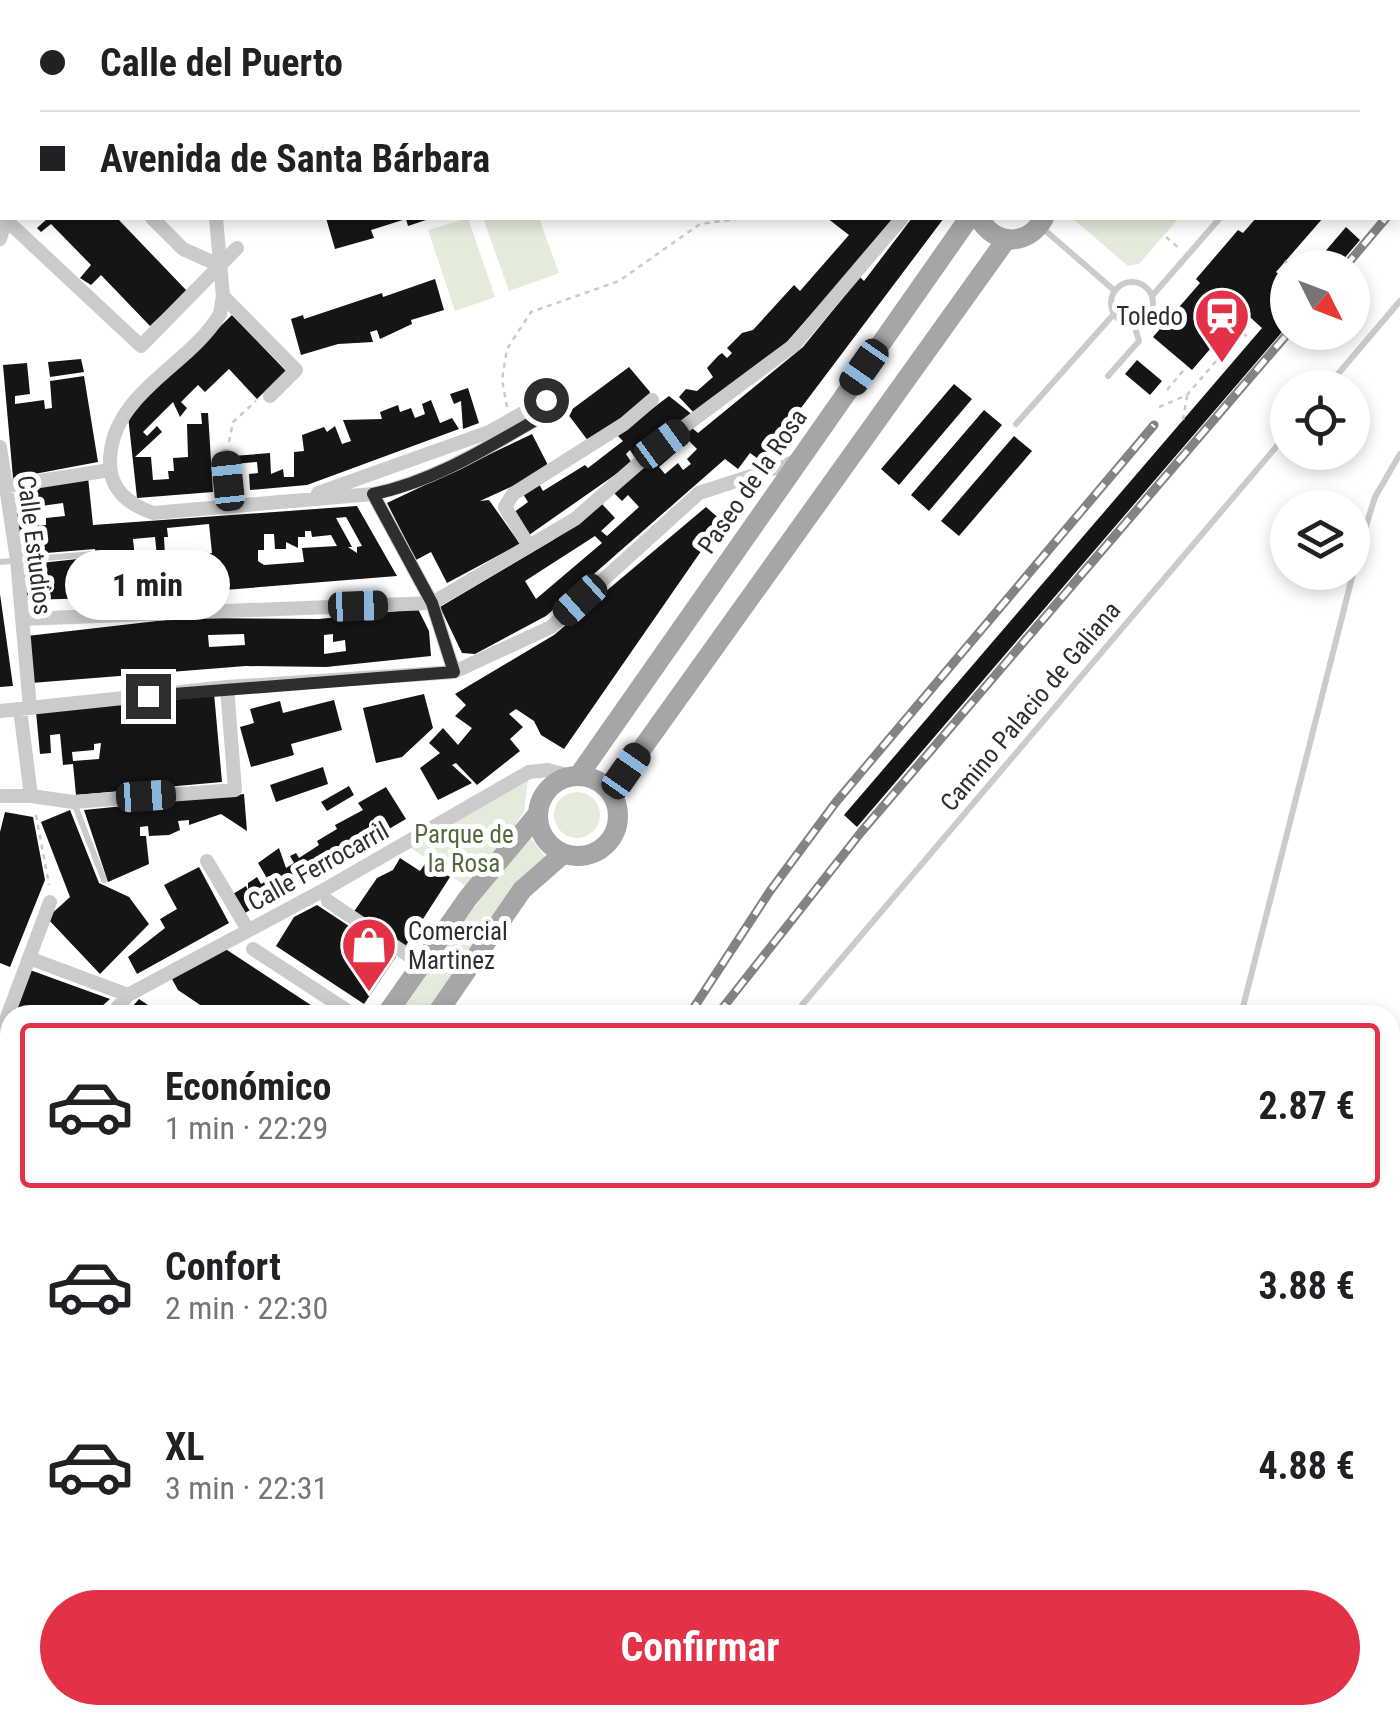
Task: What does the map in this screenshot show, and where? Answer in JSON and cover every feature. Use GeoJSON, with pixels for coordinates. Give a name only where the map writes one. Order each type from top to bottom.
{"type":"FeatureCollection","features":[{"type":"Feature","properties":{"kind":"main road","name":"Paseo de la Rosa"},"geometry":{"type":"LineString","coordinates":[[393,1005],[420,964],[537,815],[550,785],[574,775],[968,220]]}},
{"type":"Feature","properties":{"kind":"main road"},"geometry":{"type":"LineString","coordinates":[[980,220],[1006,240],[1026,237],[1042,222]]}},
{"type":"Feature","properties":{"kind":"main road"},"geometry":{"type":"LineString","coordinates":[[611,792],[1006,240]]}},
{"type":"Feature","properties":{"kind":"main road"},"geometry":{"type":"LineString","coordinates":[[443,1005],[533,876],[563,854],[592,854],[614,834],[618,820],[611,792],[597,780],[574,775]]}},
{"type":"Feature","properties":{"kind":"main road"},"geometry":{"type":"LineString","coordinates":[[537,815],[542,834],[563,854]]}},
{"type":"Feature","properties":{"kind":"street"},"geometry":{"type":"LineString","coordinates":[[3,220],[142,346],[237,248]]}},
{"type":"Feature","properties":{"kind":"street"},"geometry":{"type":"LineString","coordinates":[[154,220],[182,249],[219,265]]}},
{"type":"Feature","properties":{"kind":"street"},"geometry":{"type":"LineString","coordinates":[[216,220],[223,296],[214,324],[156,377],[122,418],[110,451],[110,470],[122,496],[153,513],[373,494],[400,488],[469,457],[553,410],[552,404],[546,400],[489,432],[320,493],[268,503]]}},
{"type":"Feature","properties":{"kind":"street"},"geometry":{"type":"LineString","coordinates":[[22,619],[432,603],[576,519],[662,444],[794,346],[900,220]]}},
{"type":"Feature","properties":{"kind":"street"},"geometry":{"type":"LineString","coordinates":[[223,296],[296,370],[270,396]]}},
{"type":"Feature","properties":{"kind":"street"},"geometry":{"type":"LineString","coordinates":[[529,546],[505,508],[513,494],[624,424],[652,400]]}},
{"type":"Feature","properties":{"kind":"street","name":"Calle Estudios"},"geometry":{"type":"LineString","coordinates":[[0,447],[17,560],[31,796]]}},
{"type":"Feature","properties":{"kind":"street"},"geometry":{"type":"LineString","coordinates":[[226,456],[231,506]]}},
{"type":"Feature","properties":{"kind":"street"},"geometry":{"type":"LineString","coordinates":[[0,712],[228,687],[454,672],[551,627],[700,493],[797,460]]}},
{"type":"Feature","properties":{"kind":"street"},"geometry":{"type":"LineString","coordinates":[[3,487],[110,470]]}},
{"type":"Feature","properties":{"kind":"street"},"geometry":{"type":"LineString","coordinates":[[373,494],[432,603],[454,672]]}},
{"type":"Feature","properties":{"kind":"street"},"geometry":{"type":"LineString","coordinates":[[0,779],[1,799],[31,796],[73,802],[235,790],[228,687]]}},
{"type":"Feature","properties":{"kind":"street","name":"Calle Ferrocarril"},"geometry":{"type":"LineString","coordinates":[[120,1005],[128,995],[529,772],[548,770],[574,775]]}},
{"type":"Feature","properties":{"kind":"street","name":"Calle Ferrocarril"},"geometry":{"type":"LineString","coordinates":[[207,861],[248,930]]}},
{"type":"Feature","properties":{"kind":"street"},"geometry":{"type":"LineString","coordinates":[[328,901],[420,964]]}},
{"type":"Feature","properties":{"kind":"street"},"geometry":{"type":"LineString","coordinates":[[11,1005],[50,902]]}},
{"type":"Feature","properties":{"kind":"street"},"geometry":{"type":"LineString","coordinates":[[254,949],[339,1005]]}},
{"type":"Feature","properties":{"kind":"street"},"geometry":{"type":"LineString","coordinates":[[29,958],[128,995]]}},
{"type":"Feature","properties":{"kind":"lane"},"geometry":{"type":"LineString","coordinates":[[1114,314],[1122,322],[1134,324],[1148,316],[1152,296],[1218,220]]}},
{"type":"Feature","properties":{"kind":"lane"},"geometry":{"type":"LineString","coordinates":[[1042,222],[1115,291]]}},
{"type":"Feature","properties":{"kind":"lane"},"geometry":{"type":"LineString","coordinates":[[1016,424],[1114,314],[1115,291],[1122,285],[1140,284],[1152,296]]}},
{"type":"Feature","properties":{"kind":"lane"},"geometry":{"type":"LineString","coordinates":[[1341,370],[1400,300]]}},
{"type":"Feature","properties":{"kind":"lane"},"geometry":{"type":"LineString","coordinates":[[1108,376],[1139,340],[1134,324]]}},
{"type":"Feature","properties":{"kind":"lane","name":"Camino Palacio de Galiana"},"geometry":{"type":"LineString","coordinates":[[802,1005],[1270,454]]}},
{"type":"Feature","properties":{"kind":"lane"},"geometry":{"type":"LineString","coordinates":[[1245,1005],[1361,542],[1375,497],[1400,454]]}},
{"type":"Feature","properties":{"kind":"lane"},"geometry":{"type":"LineString","coordinates":[[0,562],[92,554]]}},
{"type":"Feature","properties":{"kind":"lane"},"geometry":{"type":"LineString","coordinates":[[73,802],[104,880]]}},
{"type":"Feature","properties":{"kind":"path"},"geometry":{"type":"LineString","coordinates":[[509,421],[502,380],[508,348],[531,312],[619,281],[700,224],[729,220]]}},
{"type":"Feature","properties":{"kind":"path"},"geometry":{"type":"LineString","coordinates":[[1166,237],[1188,255]]}},
{"type":"Feature","properties":{"kind":"path"},"geometry":{"type":"LineString","coordinates":[[1148,316],[1162,328]]}},
{"type":"Feature","properties":{"kind":"path"},"geometry":{"type":"LineString","coordinates":[[1159,407],[1187,395],[1252,319]]}},
{"type":"Feature","properties":{"kind":"path"},"geometry":{"type":"LineString","coordinates":[[1242,332],[1252,340]]}},
{"type":"Feature","properties":{"kind":"path"},"geometry":{"type":"LineString","coordinates":[[1167,390],[1187,366]]}},
{"type":"Feature","properties":{"kind":"path"},"geometry":{"type":"LineString","coordinates":[[1183,420],[1187,395]]}},
{"type":"Feature","properties":{"kind":"path"},"geometry":{"type":"LineString","coordinates":[[226,456],[233,422],[255,401],[263,403],[270,396]]}},
{"type":"Feature","properties":{"kind":"path"},"geometry":{"type":"LineString","coordinates":[[31,796],[46,854],[50,902]]}},
{"type":"Feature","properties":{"kind":"green space"},"geometry":{"type":"Polygon","coordinates":[[[469,220],[495,297],[455,311],[428,230],[469,220]]]}},
{"type":"Feature","properties":{"kind":"green space"},"geometry":{"type":"Polygon","coordinates":[[[484,220],[540,220],[559,273],[509,291],[484,220]]]}},
{"type":"Feature","properties":{"kind":"green space"},"geometry":{"type":"Polygon","coordinates":[[[1074,220],[1177,220],[1139,264],[1128,266],[1074,220]]]}},
{"type":"Feature","properties":{"kind":"green space","name":"Parque de la Rosa"},"geometry":{"type":"Polygon","coordinates":[[[529,772],[524,812],[471,890],[411,848],[529,772]]]}},
{"type":"Feature","properties":{"kind":"green space"},"geometry":{"type":"Polygon","coordinates":[[[577,792],[593,799],[600,815],[593,831],[577,838],[561,831],[554,815],[561,799],[577,792]]]}},
{"type":"Feature","properties":{"kind":"green space"},"geometry":{"type":"Polygon","coordinates":[[[529,836],[547,859],[438,1005],[400,1005],[529,836]]]}},
{"type":"Feature","properties":{"kind":"building"},"geometry":{"type":"Polygon","coordinates":[[[46,220],[119,220],[187,291],[150,326],[101,275],[91,285],[80,278],[91,265],[51,224],[41,232],[37,228],[46,220]]]}},
{"type":"Feature","properties":{"kind":"building"},"geometry":{"type":"Polygon","coordinates":[[[327,220],[403,220],[371,230],[374,238],[335,249],[327,220]]]}},
{"type":"Feature","properties":{"kind":"building"},"geometry":{"type":"Polygon","coordinates":[[[830,220],[894,220],[778,352],[695,414],[679,397],[686,389],[697,391],[713,377],[707,368],[718,356],[722,353],[727,358],[732,353],[727,348],[742,333],[753,330],[794,285],[800,291],[849,235],[830,220]]]}},
{"type":"Feature","properties":{"kind":"building"},"geometry":{"type":"Polygon","coordinates":[[[910,220],[942,220],[761,461],[750,453],[738,469],[725,459],[546,616],[475,654],[462,653],[440,607],[553,540],[602,504],[615,518],[601,531],[607,536],[639,507],[628,495],[622,501],[614,493],[669,443],[692,428],[698,433],[803,347],[860,277],[864,281],[910,220]],[[689,441],[659,467],[665,474],[678,463],[683,470],[691,464],[687,459],[697,449],[689,441]],[[595,536],[525,581],[536,599],[602,543],[595,536]]]}},
{"type":"Feature","properties":{"kind":"building"},"geometry":{"type":"Polygon","coordinates":[[[1254,220],[1321,220],[1295,250],[1270,250],[1270,346],[857,827],[844,815],[1262,328],[1243,311],[1192,370],[1153,337],[1200,283],[1196,279],[1238,230],[1243,233],[1254,220]]]}},
{"type":"Feature","properties":{"kind":"building"},"geometry":{"type":"Polygon","coordinates":[[[1346,227],[1360,240],[1351,250],[1326,250],[1346,227]]]}},
{"type":"Feature","properties":{"kind":"building"},"geometry":{"type":"Polygon","coordinates":[[[435,279],[444,310],[411,320],[412,324],[380,339],[377,330],[370,332],[373,342],[338,344],[301,355],[291,319],[303,315],[304,319],[435,279]]]}},
{"type":"Feature","properties":{"kind":"building"},"geometry":{"type":"Polygon","coordinates":[[[232,315],[286,371],[257,399],[229,369],[205,392],[198,385],[181,402],[187,408],[180,417],[173,402],[143,432],[147,436],[157,426],[162,432],[135,457],[151,457],[153,480],[169,479],[168,471],[174,471],[173,458],[188,457],[187,424],[202,424],[201,413],[208,413],[213,492],[137,498],[128,416],[232,315]]]}},
{"type":"Feature","properties":{"kind":"building"},"geometry":{"type":"Polygon","coordinates":[[[81,359],[84,372],[50,377],[48,362],[81,359]]]}},
{"type":"Feature","properties":{"kind":"building"},"geometry":{"type":"Polygon","coordinates":[[[1137,360],[1162,381],[1150,395],[1125,374],[1137,360]]]}},
{"type":"Feature","properties":{"kind":"building"},"geometry":{"type":"Polygon","coordinates":[[[27,363],[30,394],[15,396],[15,404],[44,400],[45,409],[52,408],[50,381],[84,376],[98,462],[13,478],[3,365],[27,363]]]}},
{"type":"Feature","properties":{"kind":"building"},"geometry":{"type":"Polygon","coordinates":[[[629,367],[650,392],[648,398],[589,442],[567,413],[629,367]]]}},
{"type":"Feature","properties":{"kind":"building"},"geometry":{"type":"Polygon","coordinates":[[[954,384],[972,399],[899,485],[881,469],[954,384]]]}},
{"type":"Feature","properties":{"kind":"building"},"geometry":{"type":"Polygon","coordinates":[[[468,388],[479,423],[463,429],[461,401],[454,404],[450,394],[468,388]]]}},
{"type":"Feature","properties":{"kind":"building"},"geometry":{"type":"Polygon","coordinates":[[[669,396],[694,416],[636,459],[630,450],[626,454],[632,463],[529,535],[513,513],[528,502],[523,494],[539,484],[543,491],[585,465],[588,468],[623,441],[617,435],[669,396]]]}},
{"type":"Feature","properties":{"kind":"building"},"geometry":{"type":"Polygon","coordinates":[[[431,400],[440,423],[452,418],[459,429],[307,485],[250,490],[249,474],[258,473],[257,462],[234,464],[233,456],[270,453],[271,474],[283,469],[284,477],[294,477],[294,452],[304,451],[302,435],[324,427],[327,432],[335,426],[342,444],[351,441],[343,420],[382,419],[380,412],[398,405],[400,412],[411,408],[415,418],[425,414],[422,404],[431,400]]]}},
{"type":"Feature","properties":{"kind":"building"},"geometry":{"type":"Polygon","coordinates":[[[984,410],[1002,425],[929,511],[911,495],[984,410]]]}},
{"type":"Feature","properties":{"kind":"building"},"geometry":{"type":"Polygon","coordinates":[[[532,434],[550,469],[480,501],[489,500],[520,544],[447,583],[431,552],[416,560],[387,503],[532,434]]]}},
{"type":"Feature","properties":{"kind":"building"},"geometry":{"type":"Polygon","coordinates":[[[1014,436],[1032,451],[959,536],[941,521],[1014,436]]]}},
{"type":"Feature","properties":{"kind":"building"},"geometry":{"type":"Polygon","coordinates":[[[88,477],[93,525],[357,506],[397,576],[138,597],[24,600],[22,565],[96,557],[95,549],[21,555],[15,490],[88,477]],[[63,503],[41,506],[39,526],[46,525],[46,518],[65,516],[63,503]],[[346,517],[336,518],[352,547],[348,547],[357,553],[357,547],[362,546],[346,517]],[[209,524],[167,528],[168,537],[164,537],[165,556],[188,554],[190,579],[206,578],[205,554],[212,553],[209,524]],[[305,531],[305,537],[298,537],[298,548],[286,542],[286,549],[275,549],[274,534],[264,534],[264,550],[258,550],[258,561],[264,565],[304,562],[302,548],[337,546],[331,535],[312,537],[311,531],[305,531]],[[155,537],[133,539],[135,559],[157,557],[155,537]]]}},
{"type":"Feature","properties":{"kind":"building"},"geometry":{"type":"Polygon","coordinates":[[[706,507],[722,521],[564,749],[541,735],[534,721],[516,709],[509,714],[523,727],[510,739],[520,751],[477,785],[456,763],[452,765],[472,783],[438,800],[420,768],[440,753],[429,743],[443,728],[458,745],[472,728],[455,716],[466,705],[455,694],[554,635],[706,507]]]}},
{"type":"Feature","properties":{"kind":"building"},"geometry":{"type":"Polygon","coordinates":[[[0,594],[13,686],[0,687],[0,594]]]}},
{"type":"Feature","properties":{"kind":"building"},"geometry":{"type":"Polygon","coordinates":[[[418,609],[429,631],[431,656],[326,667],[246,666],[31,683],[27,636],[183,618],[319,619],[418,609]],[[244,634],[208,635],[209,647],[245,645],[244,634]],[[333,634],[324,635],[324,654],[346,651],[345,640],[333,642],[333,634]]]}},
{"type":"Feature","properties":{"kind":"building"},"geometry":{"type":"Polygon","coordinates":[[[214,693],[222,782],[76,795],[73,764],[63,765],[60,734],[50,735],[51,753],[40,754],[36,712],[214,693]],[[101,743],[94,744],[94,750],[72,752],[73,761],[99,759],[101,743]]]}},
{"type":"Feature","properties":{"kind":"building"},"geometry":{"type":"Polygon","coordinates":[[[424,694],[433,728],[402,757],[376,763],[363,708],[424,694]]]}},
{"type":"Feature","properties":{"kind":"building"},"geometry":{"type":"Polygon","coordinates":[[[334,700],[342,730],[291,744],[294,755],[251,767],[240,727],[254,723],[250,709],[280,701],[283,713],[334,700]]]}},
{"type":"Feature","properties":{"kind":"building"},"geometry":{"type":"Polygon","coordinates":[[[323,767],[328,784],[276,802],[270,785],[323,767]]]}},
{"type":"Feature","properties":{"kind":"building"},"geometry":{"type":"Polygon","coordinates":[[[349,786],[354,795],[327,811],[321,802],[349,786]]]}},
{"type":"Feature","properties":{"kind":"building"},"geometry":{"type":"Polygon","coordinates":[[[386,787],[406,819],[245,913],[233,894],[246,886],[248,890],[248,883],[257,877],[261,884],[268,880],[258,863],[279,848],[286,868],[294,863],[290,856],[296,853],[299,858],[319,845],[317,841],[337,829],[335,825],[363,810],[358,803],[386,787]]]}},
{"type":"Feature","properties":{"kind":"building"},"geometry":{"type":"Polygon","coordinates":[[[244,794],[247,831],[221,814],[189,825],[189,820],[178,821],[180,830],[169,835],[149,836],[148,826],[140,827],[140,836],[146,836],[149,864],[108,882],[84,810],[244,794]]]}},
{"type":"Feature","properties":{"kind":"building"},"geometry":{"type":"Polygon","coordinates":[[[70,810],[99,883],[129,897],[149,924],[100,974],[47,918],[70,897],[41,822],[70,810]]]}},
{"type":"Feature","properties":{"kind":"building"},"geometry":{"type":"Polygon","coordinates":[[[5,812],[33,817],[45,880],[10,967],[0,963],[0,832],[5,812]]]}},
{"type":"Feature","properties":{"kind":"building"},"geometry":{"type":"Polygon","coordinates":[[[400,858],[420,871],[427,861],[450,877],[405,947],[353,913],[377,878],[393,870],[400,858]]]}},
{"type":"Feature","properties":{"kind":"building"},"geometry":{"type":"Polygon","coordinates":[[[199,867],[229,923],[137,974],[128,957],[165,928],[160,919],[177,909],[164,885],[199,867]]]}},
{"type":"Feature","properties":{"kind":"building"},"geometry":{"type":"Polygon","coordinates":[[[317,905],[396,957],[364,1004],[276,946],[294,917],[317,905]]]}},
{"type":"Feature","properties":{"kind":"building"},"geometry":{"type":"Polygon","coordinates":[[[224,948],[311,1005],[200,1005],[178,990],[172,979],[224,948]]]}},
{"type":"Feature","properties":{"kind":"building"},"geometry":{"type":"Polygon","coordinates":[[[30,970],[110,999],[103,1005],[18,1005],[30,970]]]}},
{"type":"Feature","properties":{"kind":"railway"},"geometry":{"type":"LineString","coordinates":[[1359,250],[1384,220]]}},
{"type":"Feature","properties":{"kind":"railway"},"geometry":{"type":"LineString","coordinates":[[725,1005],[862,831],[1274,350]]}},
{"type":"Feature","properties":{"kind":"railway"},"geometry":{"type":"LineString","coordinates":[[696,1005],[770,891],[836,802],[1154,425]]}},
{"type":"Feature","properties":{"kind":"place","name":"Toledo"},"geometry":{"type":"Point","coordinates":[1222,365]}},
{"type":"Feature","properties":{"kind":"place","name":"Comercial Martinez"},"geometry":{"type":"Point","coordinates":[369,994]}},
{"type":"Feature","properties":{"kind":"route"},"geometry":{"type":"LineString","coordinates":[[148,696],[454,672],[432,603],[373,494],[400,488],[469,457],[553,410],[546,400]]}}]}
